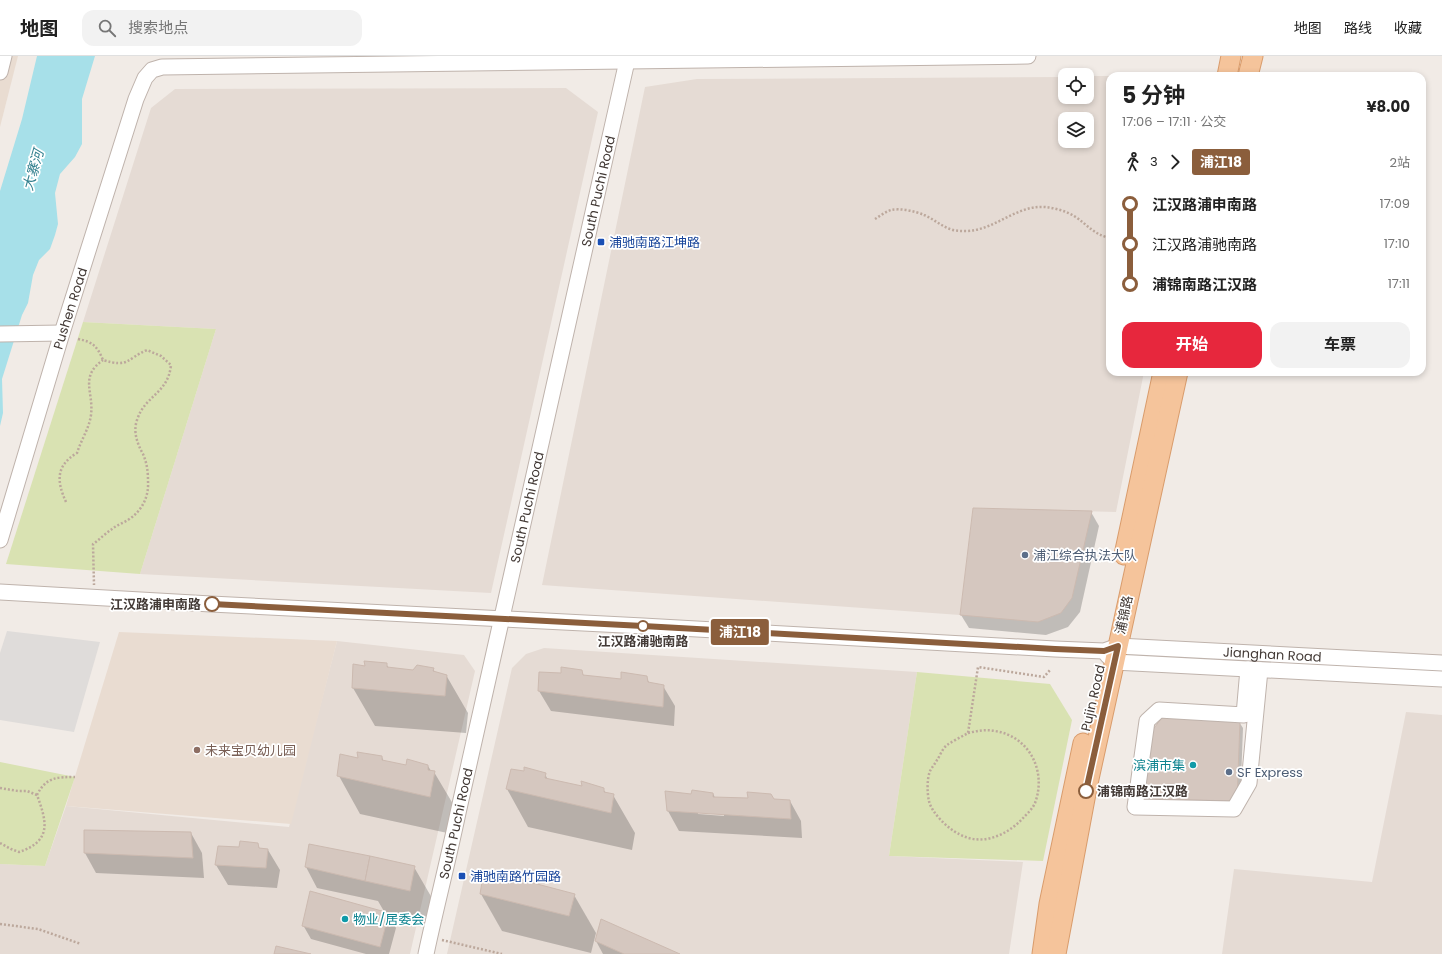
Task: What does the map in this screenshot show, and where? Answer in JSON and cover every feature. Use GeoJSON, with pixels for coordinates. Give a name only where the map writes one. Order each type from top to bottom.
{"type":"FeatureCollection","features":[{"type":"Feature","properties":{"kind":"main road"},"geometry":{"type":"LineString","coordinates":[[1228,72],[1231,56]]}},
{"type":"Feature","properties":{"kind":"main road"},"geometry":{"type":"LineString","coordinates":[[1249,72],[1253,56]]}},
{"type":"Feature","properties":{"kind":"main road","name":"Pujin Road"},"geometry":{"type":"LineString","coordinates":[[1042,954],[1049,904],[1112,653],[1162,376]]}},
{"type":"Feature","properties":{"kind":"main road","name":"浦锦路"},"geometry":{"type":"LineString","coordinates":[[1056,954],[1112,653],[1177,376]]}},
{"type":"Feature","properties":{"kind":"street"},"geometry":{"type":"LineString","coordinates":[[0,72],[4,56]]}},
{"type":"Feature","properties":{"kind":"street"},"geometry":{"type":"LineString","coordinates":[[627,61],[1028,56]]}},
{"type":"Feature","properties":{"kind":"street","name":"Pushen Road"},"geometry":{"type":"LineString","coordinates":[[0,540],[62,333],[136,98],[145,78],[152,70],[162,67],[627,61]]}},
{"type":"Feature","properties":{"kind":"street","name":"South Puchi Road"},"geometry":{"type":"LineString","coordinates":[[426,954],[447,868],[458,813],[627,61]]}},
{"type":"Feature","properties":{"kind":"street"},"geometry":{"type":"LineString","coordinates":[[0,334],[62,333]]}},
{"type":"Feature","properties":{"kind":"street"},"geometry":{"type":"LineString","coordinates":[[0,592],[643,626],[1112,653],[1254,669],[1442,679]]}},
{"type":"Feature","properties":{"kind":"street","name":"Jianghan Road"},"geometry":{"type":"LineString","coordinates":[[1112,653],[1442,663]]}},
{"type":"Feature","properties":{"kind":"street"},"geometry":{"type":"LineString","coordinates":[[1254,669],[1249,783],[1234,808],[1135,807],[1147,721],[1158,710],[1244,715],[1254,669]]}},
{"type":"Feature","properties":{"kind":"path"},"geometry":{"type":"LineString","coordinates":[[874,219],[891,210],[905,210],[923,214],[954,231],[967,231],[980,229],[997,223],[1009,215],[1025,208],[1044,207],[1059,209],[1074,216],[1101,236],[1106,237]]}},
{"type":"Feature","properties":{"kind":"path"},"geometry":{"type":"LineString","coordinates":[[78,339],[91,342],[99,351],[103,360],[116,364],[129,362],[135,355],[147,350],[161,356],[171,365],[170,376],[162,389],[141,410],[136,421],[135,433],[148,472],[148,489],[144,505],[130,519],[113,528],[93,544],[94,587]]}},
{"type":"Feature","properties":{"kind":"path"},"geometry":{"type":"LineString","coordinates":[[66,502],[60,489],[62,465],[70,457],[77,453],[81,439],[88,428],[91,413],[89,392],[90,374],[96,365],[103,360]]}},
{"type":"Feature","properties":{"kind":"path"},"geometry":{"type":"LineString","coordinates":[[968,733],[978,667],[1044,678],[1050,670]]}},
{"type":"Feature","properties":{"kind":"path"},"geometry":{"type":"LineString","coordinates":[[982,730],[995,731],[1011,736],[1024,746],[1034,757],[1038,772],[1038,787],[1035,804],[1017,824],[994,838],[975,840],[959,835],[946,825],[936,814],[929,801],[928,786],[930,771],[946,746],[968,733],[982,730]]}},
{"type":"Feature","properties":{"kind":"path"},"geometry":{"type":"LineString","coordinates":[[37,795],[46,782],[53,779],[75,777]]}},
{"type":"Feature","properties":{"kind":"path"},"geometry":{"type":"LineString","coordinates":[[0,788],[28,791],[37,795],[45,819],[41,838],[37,843],[19,852],[0,843]]}},
{"type":"Feature","properties":{"kind":"path"},"geometry":{"type":"LineString","coordinates":[[0,924],[38,929],[81,944]]}},
{"type":"Feature","properties":{"kind":"path"},"geometry":{"type":"LineString","coordinates":[[430,937],[502,954]]}},
{"type":"Feature","properties":{"kind":"shaded area"},"geometry":{"type":"Polygon","coordinates":[[[0,56],[18,56],[0,127],[0,56]]]}},
{"type":"Feature","properties":{"kind":"shaded area"},"geometry":{"type":"Polygon","coordinates":[[[1094,76],[1106,76],[1106,376],[1143,376],[1116,512],[973,508],[960,615],[542,585],[645,87],[697,79],[1058,77],[1058,104],[1094,104],[1094,76]]]}},
{"type":"Feature","properties":{"kind":"shaded area"},"geometry":{"type":"Polygon","coordinates":[[[566,88],[598,112],[491,593],[140,574],[216,329],[83,322],[151,108],[175,89],[566,88]]]}},
{"type":"Feature","properties":{"kind":"shaded area"},"geometry":{"type":"Polygon","coordinates":[[[7,631],[100,642],[74,732],[0,720],[0,653],[7,631]]]}},
{"type":"Feature","properties":{"kind":"shaded area","name":"未来宝贝幼儿园"},"geometry":{"type":"Polygon","coordinates":[[[119,632],[337,641],[291,824],[66,806],[119,632]]]}},
{"type":"Feature","properties":{"kind":"shaded area"},"geometry":{"type":"Polygon","coordinates":[[[337,641],[464,655],[475,671],[410,954],[0,954],[0,864],[45,866],[66,806],[289,827],[337,641]]]}},
{"type":"Feature","properties":{"kind":"shaded area"},"geometry":{"type":"Polygon","coordinates":[[[544,648],[917,672],[889,856],[1023,862],[1009,954],[447,954],[512,668],[526,654],[544,648]]]}},
{"type":"Feature","properties":{"kind":"shaded area"},"geometry":{"type":"Polygon","coordinates":[[[1406,712],[1442,715],[1442,954],[1222,954],[1234,869],[1372,882],[1406,712]]]}},
{"type":"Feature","properties":{"kind":"green space"},"geometry":{"type":"Polygon","coordinates":[[[83,322],[216,329],[140,574],[6,564],[83,322]]]}},
{"type":"Feature","properties":{"kind":"green space"},"geometry":{"type":"Polygon","coordinates":[[[917,672],[1050,684],[1072,720],[1043,861],[889,856],[917,672]]]}},
{"type":"Feature","properties":{"kind":"green space"},"geometry":{"type":"Polygon","coordinates":[[[0,762],[75,777],[45,866],[0,864],[0,762]]]}},
{"type":"Feature","properties":{"kind":"water","name":"大寨河"},"geometry":{"type":"Polygon","coordinates":[[[37,56],[95,56],[82,99],[82,144],[75,157],[60,174],[55,193],[58,224],[55,235],[50,249],[39,260],[33,275],[28,303],[22,315],[2,379],[3,413],[0,426],[0,191],[22,119],[37,56]]]}},
{"type":"Feature","properties":{"kind":"building","name":"浦江综合执法大队"},"geometry":{"type":"Polygon","coordinates":[[[973,508],[1092,511],[1072,598],[1061,613],[1038,622],[960,615],[973,508]]]}},
{"type":"Feature","properties":{"kind":"building"},"geometry":{"type":"Polygon","coordinates":[[[364,661],[387,663],[387,667],[413,670],[417,665],[434,668],[433,671],[447,675],[445,696],[352,688],[353,664],[365,666],[364,661]]]}},
{"type":"Feature","properties":{"kind":"building"},"geometry":{"type":"Polygon","coordinates":[[[561,667],[582,670],[583,675],[621,679],[621,672],[647,676],[648,682],[664,685],[663,707],[538,691],[539,672],[561,673],[561,667]]]}},
{"type":"Feature","properties":{"kind":"building","name":"滨浦市集"},"geometry":{"type":"Polygon","coordinates":[[[1164,715],[1240,721],[1237,801],[1144,799],[1151,732],[1164,715]]]}},
{"type":"Feature","properties":{"kind":"building"},"geometry":{"type":"Polygon","coordinates":[[[357,752],[382,756],[382,760],[406,765],[407,759],[428,765],[428,770],[435,771],[430,797],[337,776],[340,754],[358,758],[357,752]]]}},
{"type":"Feature","properties":{"kind":"building"},"geometry":{"type":"Polygon","coordinates":[[[524,767],[546,773],[545,778],[582,786],[581,781],[604,788],[604,792],[614,794],[611,813],[506,789],[511,769],[524,771],[524,767]]]}},
{"type":"Feature","properties":{"kind":"building"},"geometry":{"type":"Polygon","coordinates":[[[692,790],[713,793],[713,797],[748,798],[747,792],[771,794],[774,799],[790,800],[791,819],[667,811],[665,791],[691,794],[692,790]]]}},
{"type":"Feature","properties":{"kind":"building"},"geometry":{"type":"Polygon","coordinates":[[[84,830],[191,832],[193,858],[84,853],[84,830]]]}},
{"type":"Feature","properties":{"kind":"building"},"geometry":{"type":"Polygon","coordinates":[[[240,841],[258,843],[259,848],[268,849],[266,868],[215,865],[218,846],[239,847],[240,841]]]}},
{"type":"Feature","properties":{"kind":"building"},"geometry":{"type":"Polygon","coordinates":[[[309,844],[370,856],[365,881],[305,867],[309,844]]]}},
{"type":"Feature","properties":{"kind":"building"},"geometry":{"type":"Polygon","coordinates":[[[370,856],[415,866],[410,891],[365,881],[370,856]]]}},
{"type":"Feature","properties":{"kind":"building"},"geometry":{"type":"Polygon","coordinates":[[[484,870],[575,894],[569,916],[480,894],[484,870]]]}},
{"type":"Feature","properties":{"kind":"building","name":"物业/居委会"},"geometry":{"type":"Polygon","coordinates":[[[310,891],[389,913],[380,947],[302,926],[310,891]]]}},
{"type":"Feature","properties":{"kind":"building"},"geometry":{"type":"Polygon","coordinates":[[[601,919],[680,954],[624,954],[595,941],[601,919]]]}},
{"type":"Feature","properties":{"kind":"building"},"geometry":{"type":"Polygon","coordinates":[[[276,946],[311,954],[274,954],[276,946]]]}},
{"type":"Feature","properties":{"kind":"bus line","name":"浦江18"},"geometry":{"type":"LineString","coordinates":[[212,604],[1055,649],[1104,651],[1118,646],[1086,791]]}},
{"type":"Feature","properties":{"kind":"place","name":"浦驰南路江坤路"},"geometry":{"type":"Point","coordinates":[601,242]}},
{"type":"Feature","properties":{"kind":"place","name":"浦江综合执法大队"},"geometry":{"type":"Point","coordinates":[1025,555]}},
{"type":"Feature","properties":{"kind":"place","name":"江汉路浦申南路"},"geometry":{"type":"Point","coordinates":[212,604]}},
{"type":"Feature","properties":{"kind":"place","name":"江汉路浦驰南路"},"geometry":{"type":"Point","coordinates":[643,626]}},
{"type":"Feature","properties":{"kind":"place","name":"未来宝贝幼儿园"},"geometry":{"type":"Point","coordinates":[197,750]}},
{"type":"Feature","properties":{"kind":"place","name":"滨浦市集"},"geometry":{"type":"Point","coordinates":[1193,765]}},
{"type":"Feature","properties":{"kind":"place","name":"SF Express"},"geometry":{"type":"Point","coordinates":[1229,772]}},
{"type":"Feature","properties":{"kind":"place","name":"浦锦南路江汉路"},"geometry":{"type":"Point","coordinates":[1086,791]}},
{"type":"Feature","properties":{"kind":"place","name":"浦驰南路竹园路"},"geometry":{"type":"Point","coordinates":[462,876]}},
{"type":"Feature","properties":{"kind":"place","name":"物业/居委会"},"geometry":{"type":"Point","coordinates":[345,919]}}]}
